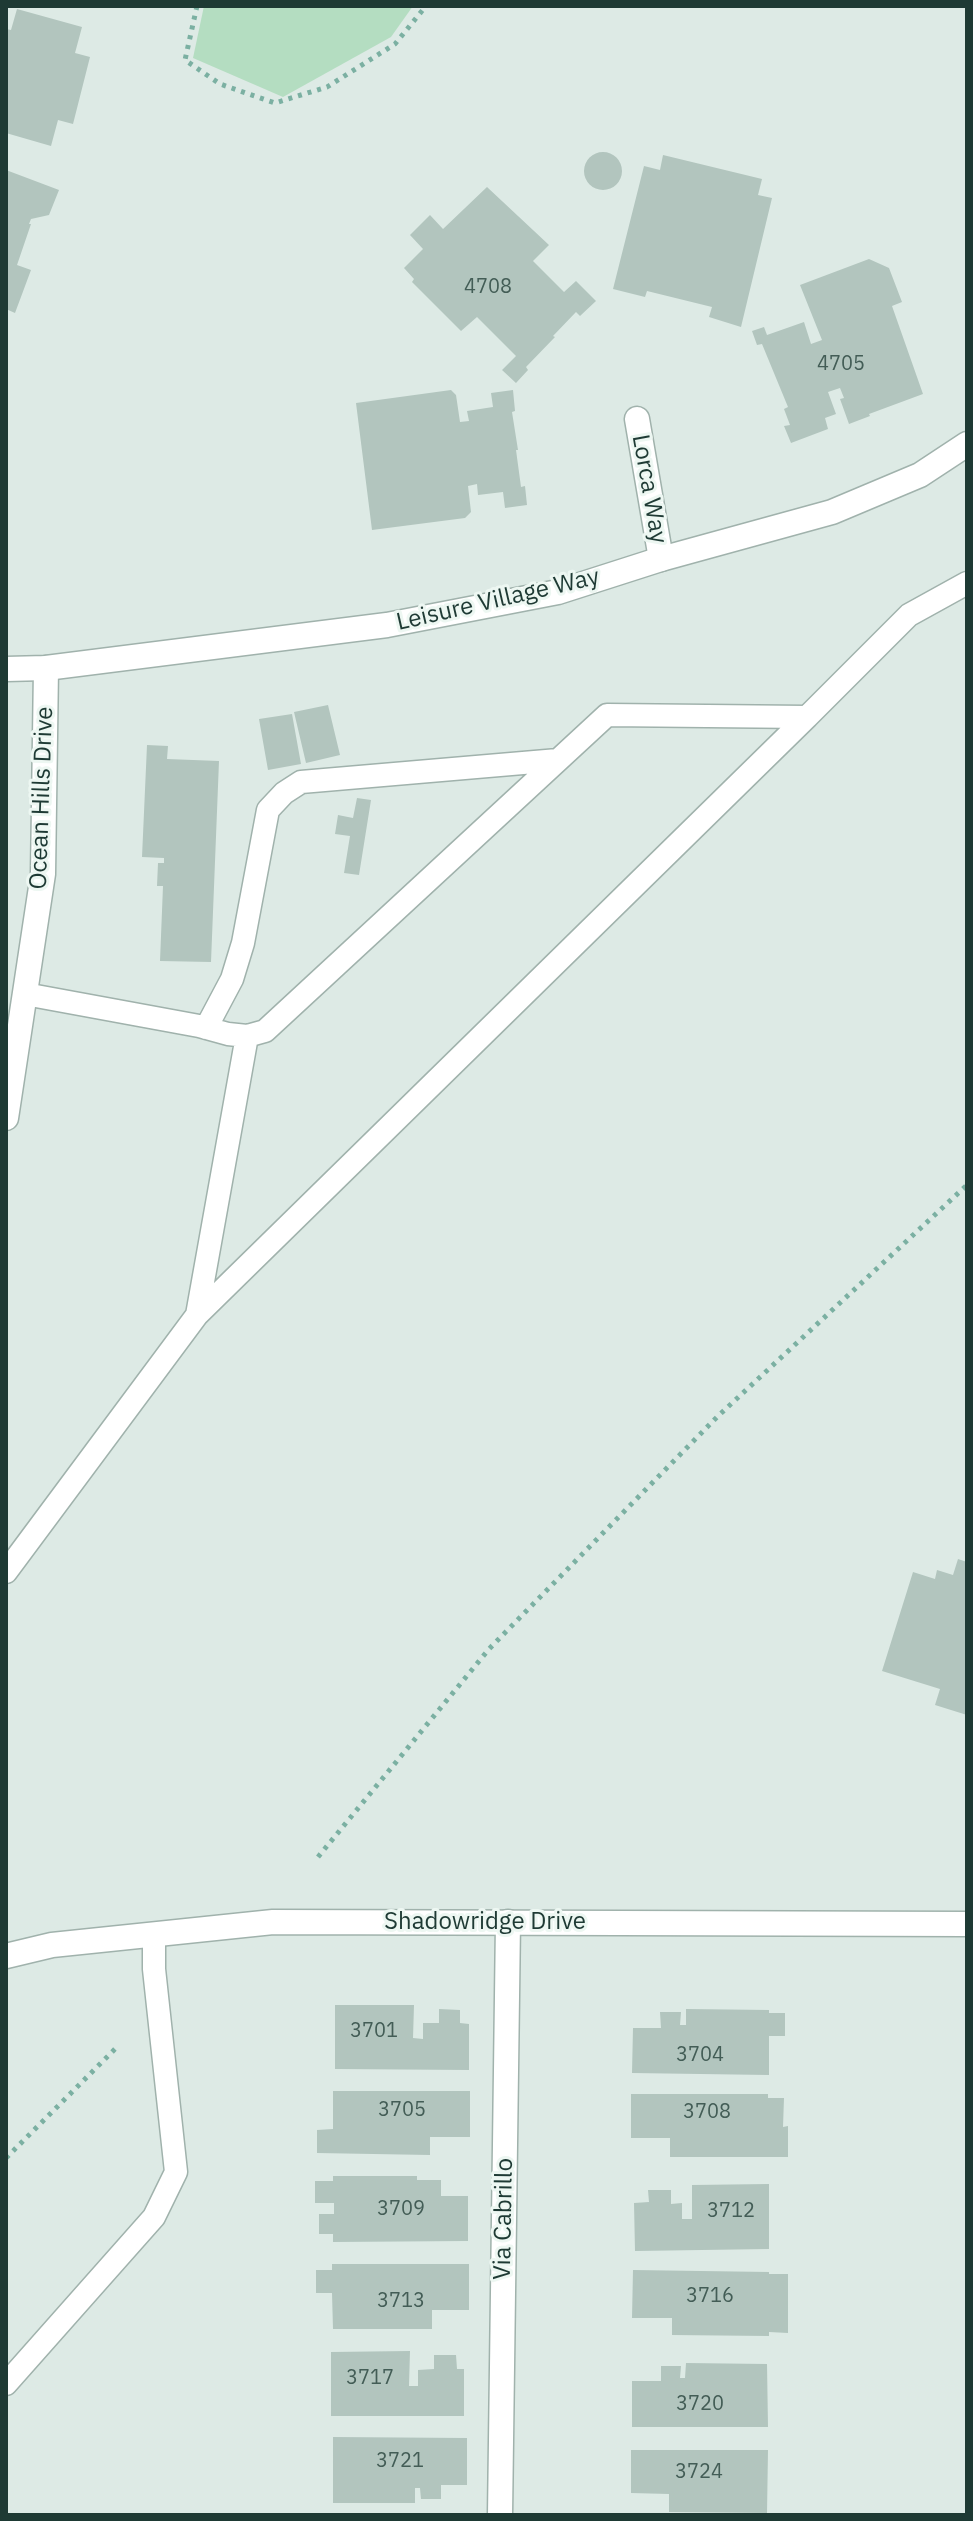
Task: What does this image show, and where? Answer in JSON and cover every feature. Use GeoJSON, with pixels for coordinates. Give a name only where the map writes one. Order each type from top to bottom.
{"type":"FeatureCollection","features":[{"type":"Feature","properties":{"kind":"street","name":"Lorca Way"},"geometry":{"type":"LineString","coordinates":[[637,419],[661,559]]}},
{"type":"Feature","properties":{"kind":"street","name":"Leisure Village Way"},"geometry":{"type":"LineString","coordinates":[[6,669],[46,668],[387,625],[558,592],[661,559],[832,512],[920,475],[967,444]]}},
{"type":"Feature","properties":{"kind":"street","name":"Ocean Hills Drive"},"geometry":{"type":"LineString","coordinates":[[6,1118],[43,874],[46,668]]}},
{"type":"Feature","properties":{"kind":"street","name":"Shadowridge Drive"},"geometry":{"type":"LineString","coordinates":[[6,1956],[52,1945],[273,1922],[967,1924]]}},
{"type":"Feature","properties":{"kind":"street","name":"Via Cabrillo"},"geometry":{"type":"LineString","coordinates":[[500,2515],[508,1922]]}},
{"type":"Feature","properties":{"kind":"lane"},"geometry":{"type":"LineString","coordinates":[[6,1572],[197,1315],[909,615],[967,583]]}},
{"type":"Feature","properties":{"kind":"lane"},"geometry":{"type":"LineString","coordinates":[[25,994],[247,1036],[265,1031],[607,715],[807,717]]}},
{"type":"Feature","properties":{"kind":"lane"},"geometry":{"type":"LineString","coordinates":[[206,1028],[232,979],[243,943],[268,810],[284,793],[301,782],[558,760]]}},
{"type":"Feature","properties":{"kind":"lane"},"geometry":{"type":"LineString","coordinates":[[197,1315],[247,1036]]}},
{"type":"Feature","properties":{"kind":"lane"},"geometry":{"type":"LineString","coordinates":[[6,2384],[154,2217],[176,2172],[154,1969],[154,1934]]}},
{"type":"Feature","properties":{"kind":"path"},"geometry":{"type":"LineString","coordinates":[[197,6],[185,60],[220,84],[275,103],[327,87],[339,80],[395,44],[426,6]]}},
{"type":"Feature","properties":{"kind":"path"},"geometry":{"type":"LineString","coordinates":[[318,1857],[489,1649],[717,1417],[967,1185]]}},
{"type":"Feature","properties":{"kind":"path"},"geometry":{"type":"LineString","coordinates":[[6,2158],[118,2046]]}},
{"type":"Feature","properties":{"kind":"green space"},"geometry":{"type":"Polygon","coordinates":[[[204,6],[413,6],[391,37],[283,97],[193,58],[204,6]]]}},
{"type":"Feature","properties":{"kind":"building"},"geometry":{"type":"Polygon","coordinates":[[[17,9],[82,27],[75,53],[90,57],[73,124],[58,120],[51,146],[6,133],[6,29],[11,30],[17,9]]]}},
{"type":"Feature","properties":{"kind":"building"},"geometry":{"type":"Polygon","coordinates":[[[603,152],[616,158],[622,171],[616,184],[603,190],[590,184],[584,171],[590,158],[603,152]]]}},
{"type":"Feature","properties":{"kind":"building"},"geometry":{"type":"Polygon","coordinates":[[[663,155],[762,179],[758,195],[772,198],[741,327],[709,317],[712,307],[647,291],[645,297],[613,289],[644,166],[660,170],[663,155]]]}},
{"type":"Feature","properties":{"kind":"building"},"geometry":{"type":"Polygon","coordinates":[[[6,170],[59,190],[49,215],[31,219],[29,224],[17,265],[31,270],[15,313],[6,309],[6,170]]]}},
{"type":"Feature","properties":{"kind":"building"},"geometry":{"type":"Polygon","coordinates":[[[487,187],[549,245],[533,261],[564,292],[576,281],[596,301],[580,316],[576,312],[526,367],[528,370],[516,383],[502,370],[516,356],[477,317],[461,331],[412,282],[414,279],[404,268],[423,249],[410,235],[430,215],[443,229],[487,187]]]}},
{"type":"Feature","properties":{"kind":"building"},"geometry":{"type":"Polygon","coordinates":[[[869,259],[889,268],[902,302],[892,306],[923,394],[849,424],[840,399],[844,398],[840,388],[828,392],[836,414],[825,418],[828,429],[791,443],[784,426],[790,425],[784,409],[788,407],[762,344],[757,345],[752,331],[764,327],[767,335],[804,322],[811,344],[822,340],[800,285],[869,259]]]}},
{"type":"Feature","properties":{"kind":"building"},"geometry":{"type":"Polygon","coordinates":[[[451,390],[456,395],[460,422],[469,421],[467,411],[493,407],[491,393],[513,390],[516,450],[527,505],[505,508],[503,492],[478,495],[477,484],[468,486],[471,512],[465,518],[372,530],[356,403],[451,390]]]}},
{"type":"Feature","properties":{"kind":"building"},"geometry":{"type":"Polygon","coordinates":[[[328,705],[340,755],[306,763],[294,712],[328,705]]]}},
{"type":"Feature","properties":{"kind":"building"},"geometry":{"type":"Polygon","coordinates":[[[292,714],[301,764],[268,770],[259,719],[292,714]]]}},
{"type":"Feature","properties":{"kind":"building"},"geometry":{"type":"Polygon","coordinates":[[[147,745],[168,746],[167,759],[219,761],[211,962],[160,961],[163,886],[157,886],[158,863],[164,863],[164,858],[142,857],[147,745]]]}},
{"type":"Feature","properties":{"kind":"building"},"geometry":{"type":"Polygon","coordinates":[[[357,798],[371,800],[359,875],[344,873],[350,836],[335,834],[338,815],[353,818],[357,798]]]}},
{"type":"Feature","properties":{"kind":"building"},"geometry":{"type":"Polygon","coordinates":[[[958,1559],[967,1562],[967,1715],[935,1705],[940,1689],[882,1671],[913,1572],[935,1579],[937,1570],[953,1575],[958,1559]]]}},
{"type":"Feature","properties":{"kind":"building"},"geometry":{"type":"Polygon","coordinates":[[[335,2005],[414,2005],[413,2038],[423,2039],[423,2023],[439,2023],[439,2009],[460,2010],[460,2023],[469,2024],[469,2070],[335,2069],[335,2005]]]}},
{"type":"Feature","properties":{"kind":"building"},"geometry":{"type":"Polygon","coordinates":[[[686,2009],[785,2013],[785,2036],[769,2036],[769,2075],[632,2073],[633,2028],[661,2028],[660,2012],[681,2012],[680,2025],[686,2025],[686,2009]]]}},
{"type":"Feature","properties":{"kind":"building"},"geometry":{"type":"Polygon","coordinates":[[[333,2091],[470,2091],[470,2137],[430,2137],[430,2155],[317,2153],[317,2130],[333,2129],[333,2091]]]}},
{"type":"Feature","properties":{"kind":"building"},"geometry":{"type":"Polygon","coordinates":[[[631,2094],[768,2094],[768,2098],[784,2098],[783,2127],[788,2126],[788,2157],[670,2157],[670,2138],[631,2138],[631,2094]]]}},
{"type":"Feature","properties":{"kind":"building"},"geometry":{"type":"Polygon","coordinates":[[[333,2176],[417,2176],[417,2180],[441,2180],[441,2196],[468,2196],[468,2241],[333,2242],[333,2234],[319,2234],[319,2214],[334,2214],[334,2203],[315,2203],[315,2181],[333,2181],[333,2176]]]}},
{"type":"Feature","properties":{"kind":"building"},"geometry":{"type":"Polygon","coordinates":[[[769,2184],[769,2249],[635,2251],[634,2203],[649,2202],[648,2190],[671,2190],[671,2204],[682,2203],[682,2219],[692,2219],[692,2185],[769,2184]]]}},
{"type":"Feature","properties":{"kind":"building"},"geometry":{"type":"Polygon","coordinates":[[[332,2264],[469,2264],[469,2310],[432,2310],[432,2329],[333,2329],[332,2293],[316,2293],[316,2270],[332,2270],[332,2264]]]}},
{"type":"Feature","properties":{"kind":"building"},"geometry":{"type":"Polygon","coordinates":[[[633,2270],[788,2274],[788,2333],[769,2332],[769,2336],[672,2335],[672,2318],[632,2318],[633,2270]]]}},
{"type":"Feature","properties":{"kind":"building"},"geometry":{"type":"Polygon","coordinates":[[[410,2351],[409,2386],[418,2386],[418,2370],[434,2369],[434,2355],[456,2355],[457,2369],[464,2369],[464,2416],[331,2416],[331,2352],[410,2351]]]}},
{"type":"Feature","properties":{"kind":"building"},"geometry":{"type":"Polygon","coordinates":[[[686,2363],[767,2364],[768,2427],[632,2427],[632,2381],[661,2381],[661,2366],[681,2366],[680,2378],[685,2378],[686,2363]]]}},
{"type":"Feature","properties":{"kind":"building"},"geometry":{"type":"Polygon","coordinates":[[[333,2437],[467,2438],[467,2485],[441,2485],[441,2499],[421,2499],[420,2488],[415,2488],[415,2503],[333,2503],[333,2437]]]}},
{"type":"Feature","properties":{"kind":"building"},"geometry":{"type":"Polygon","coordinates":[[[631,2450],[768,2450],[767,2513],[669,2512],[669,2494],[631,2493],[631,2450]]]}}]}
